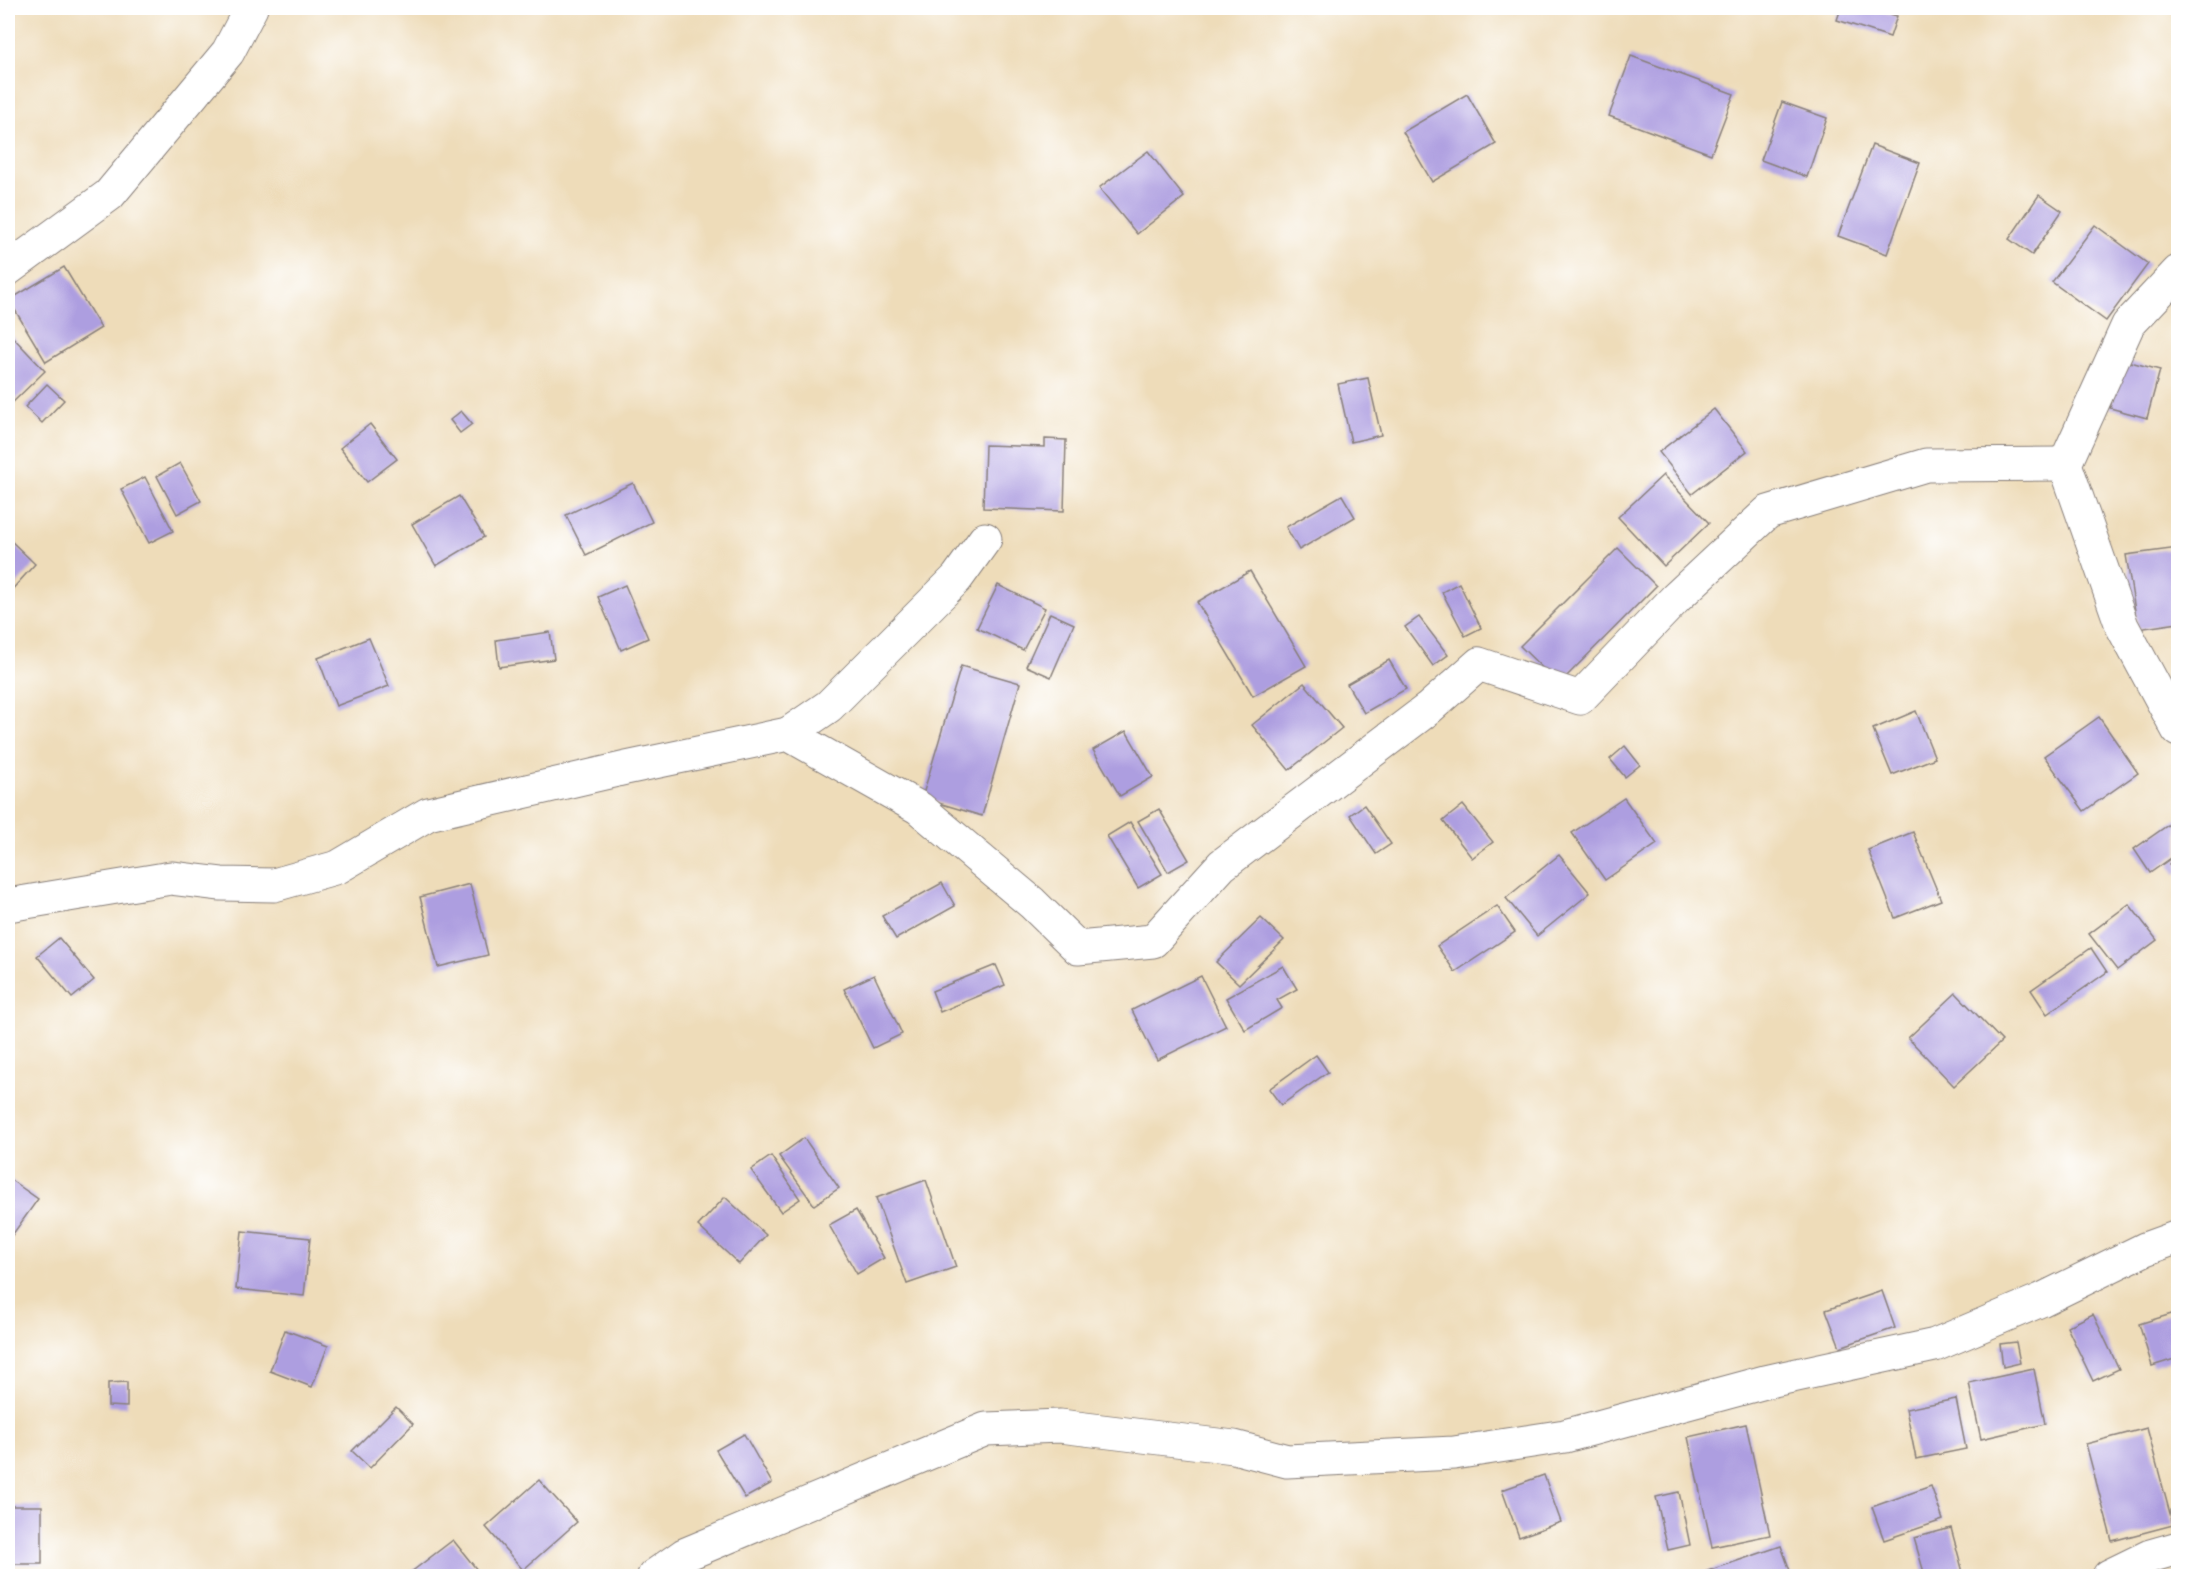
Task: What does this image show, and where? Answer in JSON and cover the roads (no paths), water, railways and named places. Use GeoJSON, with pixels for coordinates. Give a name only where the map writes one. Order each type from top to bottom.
{"type":"FeatureCollection","features":[{"type":"Feature","properties":{"kind":"street"},"geometry":{"type":"LineString","coordinates":[[8,269],[108,195],[222,60],[251,8]]}},
{"type":"Feature","properties":{"kind":"street"},"geometry":{"type":"LineString","coordinates":[[2178,272],[2128,325],[2064,464],[2122,626],[2178,729]]}},
{"type":"Feature","properties":{"kind":"street"},"geometry":{"type":"LineString","coordinates":[[788,734],[920,808],[1032,903],[1078,948],[1153,941],[1222,865],[1428,709],[1479,664],[1580,698],[1676,598],[1768,512],[1926,465],[2064,464]]}},
{"type":"Feature","properties":{"kind":"street"},"geometry":{"type":"LineString","coordinates":[[8,905],[171,878],[221,884],[274,885],[338,867],[428,814],[626,768],[788,734],[829,706],[957,578],[985,539]]}},
{"type":"Feature","properties":{"kind":"street"},"geometry":{"type":"LineString","coordinates":[[654,1576],[684,1556],[986,1429],[1070,1427],[1234,1447],[1287,1461],[1454,1453],[1565,1436],[1766,1382],[1935,1345],[2041,1300],[2145,1249],[2178,1237]]}},
{"type":"Feature","properties":{"kind":"street"},"geometry":{"type":"LineString","coordinates":[[2109,1576],[2150,1556],[2178,1548]]}}]}
